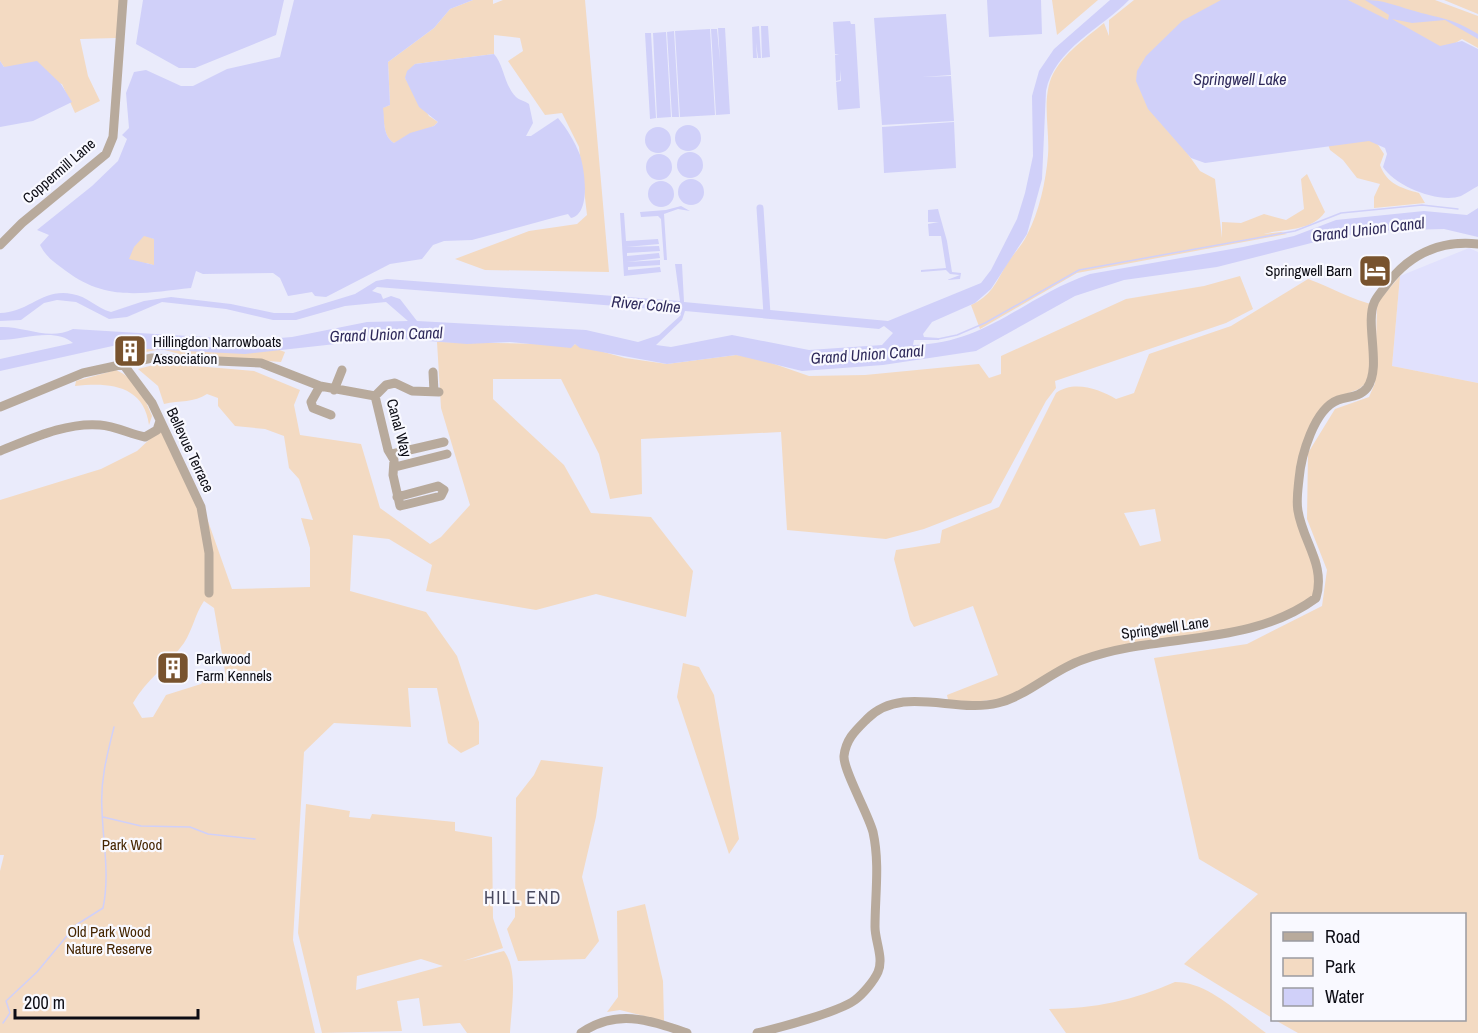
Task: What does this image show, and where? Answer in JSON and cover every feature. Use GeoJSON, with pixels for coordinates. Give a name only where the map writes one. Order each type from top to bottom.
{"type":"FeatureCollection","features":[{"type":"Feature","properties":{"kind":"street","name":"Coppermill Lane"},"geometry":{"type":"LineString","coordinates":[[0,244],[105,154],[113,137],[123,0]]}},
{"type":"Feature","properties":{"kind":"street","name":"Springwell Lane"},"geometry":{"type":"LineString","coordinates":[[757,1033],[782,1027],[855,1001],[878,971],[879,958],[875,930],[878,870],[866,808],[844,759],[849,737],[874,712],[903,702],[973,706],[997,704],[1018,695],[1080,660],[1137,644],[1202,638],[1245,631],[1316,598],[1319,587],[1318,567],[1298,510],[1303,449],[1318,420],[1331,404],[1357,396],[1366,389],[1372,378],[1373,303],[1395,274],[1408,261],[1431,249],[1460,244],[1478,244]]}},
{"type":"Feature","properties":{"kind":"street"},"geometry":{"type":"LineString","coordinates":[[0,407],[83,373],[152,358],[261,363],[320,386],[375,396],[386,385],[395,383],[412,391],[436,392],[433,372]]}},
{"type":"Feature","properties":{"kind":"street","name":"Bellevue Terrace"},"geometry":{"type":"LineString","coordinates":[[123,364],[152,403],[201,507],[210,553],[209,593]]}},
{"type":"Feature","properties":{"kind":"street"},"geometry":{"type":"LineString","coordinates":[[334,390],[342,370]]}},
{"type":"Feature","properties":{"kind":"street"},"geometry":{"type":"LineString","coordinates":[[320,386],[310,402],[313,408],[331,415]]}},
{"type":"Feature","properties":{"kind":"street","name":"Canal Way"},"geometry":{"type":"LineString","coordinates":[[375,396],[388,450],[392,454],[395,467],[398,500]]}},
{"type":"Feature","properties":{"kind":"street"},"geometry":{"type":"LineString","coordinates":[[0,451],[55,431],[81,425],[99,424],[145,437],[157,430],[160,421]]}},
{"type":"Feature","properties":{"kind":"street"},"geometry":{"type":"LineString","coordinates":[[392,454],[444,442]]}},
{"type":"Feature","properties":{"kind":"street"},"geometry":{"type":"LineString","coordinates":[[395,467],[447,454]]}},
{"type":"Feature","properties":{"kind":"street"},"geometry":{"type":"LineString","coordinates":[[581,1033],[608,1018],[632,1019],[687,1033]]}},
{"type":"Feature","properties":{"kind":"shaded area"},"geometry":{"type":"Polygon","coordinates":[[[1469,248],[1478,252],[1478,383],[1392,366],[1400,276],[1469,248]]]}},
{"type":"Feature","properties":{"kind":"green space"},"geometry":{"type":"Polygon","coordinates":[[[0,0],[121,0],[116,38],[80,39],[88,76],[100,101],[75,113],[62,84],[4,67],[0,61],[0,0]]]}},
{"type":"Feature","properties":{"kind":"green space"},"geometry":{"type":"Polygon","coordinates":[[[473,0],[493,0],[493,4],[503,0],[585,0],[609,272],[485,270],[455,259],[529,231],[577,224],[587,215],[579,147],[562,113],[545,115],[508,61],[523,51],[520,38],[494,35],[494,54],[415,64],[405,78],[429,116],[438,122],[434,126],[394,143],[387,136],[382,108],[390,105],[388,62],[434,28],[450,9],[473,0]]]}},
{"type":"Feature","properties":{"kind":"green space"},"geometry":{"type":"Polygon","coordinates":[[[1052,0],[1098,0],[1057,35],[1052,0]]]}},
{"type":"Feature","properties":{"kind":"green space"},"geometry":{"type":"Polygon","coordinates":[[[1134,0],[1231,0],[1140,87],[1200,171],[1215,179],[1222,238],[1222,222],[1241,223],[1264,214],[1286,220],[1304,209],[1301,179],[1307,174],[1325,212],[1313,223],[1305,226],[1264,234],[1281,232],[1287,234],[1077,273],[980,329],[971,305],[988,293],[1025,239],[1044,186],[1048,145],[1047,93],[1053,74],[1069,53],[1104,23],[1109,36],[1109,20],[1134,0]]]}},
{"type":"Feature","properties":{"kind":"green space"},"geometry":{"type":"Polygon","coordinates":[[[1347,0],[1435,0],[1478,16],[1478,48],[1462,39],[1444,50],[1347,0]]]}},
{"type":"Feature","properties":{"kind":"green space"},"geometry":{"type":"Polygon","coordinates":[[[1444,0],[1478,0],[1478,14],[1444,0]]]}},
{"type":"Feature","properties":{"kind":"green space"},"geometry":{"type":"Polygon","coordinates":[[[1373,137],[1384,154],[1380,165],[1387,177],[1401,187],[1419,193],[1425,203],[1374,208],[1374,197],[1380,184],[1357,178],[1343,160],[1330,150],[1327,141],[1373,137]]]}},
{"type":"Feature","properties":{"kind":"green space"},"geometry":{"type":"Polygon","coordinates":[[[144,235],[154,239],[155,266],[128,259],[133,247],[144,235]]]}},
{"type":"Feature","properties":{"kind":"green space"},"geometry":{"type":"Polygon","coordinates":[[[1240,276],[1253,309],[1226,323],[1055,381],[1056,388],[1046,401],[991,503],[924,529],[886,539],[787,530],[781,432],[641,439],[642,494],[610,499],[599,454],[561,379],[493,379],[493,399],[564,465],[591,513],[651,517],[693,571],[686,617],[596,594],[536,610],[426,591],[432,565],[389,539],[353,535],[350,591],[426,612],[457,656],[479,722],[479,744],[461,753],[448,743],[437,688],[408,688],[411,727],[334,723],[304,752],[293,940],[315,1033],[0,1033],[0,871],[4,855],[0,855],[0,500],[101,469],[137,451],[164,426],[203,507],[232,589],[310,587],[310,548],[301,518],[313,520],[299,479],[289,468],[284,436],[265,429],[235,426],[218,406],[218,398],[207,394],[192,400],[164,404],[158,386],[138,369],[161,363],[254,371],[300,390],[294,405],[300,435],[361,444],[380,508],[430,544],[441,537],[470,505],[441,408],[437,342],[544,344],[571,347],[575,344],[625,358],[667,364],[736,355],[754,357],[809,376],[865,375],[979,364],[989,378],[1001,374],[1001,356],[1126,299],[1204,286],[1240,276]],[[204,601],[184,643],[138,695],[133,703],[142,718],[153,717],[166,695],[201,684],[211,673],[226,677],[214,608],[204,601]]]}},
{"type":"Feature","properties":{"kind":"green space"},"geometry":{"type":"Polygon","coordinates":[[[1400,276],[1392,366],[1478,383],[1478,1033],[1298,1033],[1277,1021],[1466,1021],[1466,913],[1271,913],[1271,1017],[1184,964],[1258,894],[1199,859],[1154,658],[1247,644],[1322,606],[1327,570],[1307,519],[1308,453],[1335,409],[1369,397],[1375,383],[1377,303],[1400,276]]]}},
{"type":"Feature","properties":{"kind":"green space"},"geometry":{"type":"Polygon","coordinates":[[[1308,279],[1375,305],[1373,377],[1359,389],[1330,400],[1307,446],[1299,495],[1302,520],[1320,560],[1322,584],[1313,601],[1251,627],[1130,643],[1003,699],[949,704],[947,695],[998,675],[973,606],[914,627],[910,620],[894,559],[896,550],[940,543],[942,530],[999,507],[1056,393],[1071,387],[1086,387],[1116,399],[1134,393],[1149,354],[1231,326],[1308,279]],[[1155,509],[1124,513],[1140,546],[1161,541],[1155,509]]]}},
{"type":"Feature","properties":{"kind":"green space"},"geometry":{"type":"Polygon","coordinates":[[[165,340],[268,346],[285,352],[281,362],[183,355],[161,349],[141,353],[141,348],[165,340]]]}},
{"type":"Feature","properties":{"kind":"green space"},"geometry":{"type":"Polygon","coordinates":[[[116,370],[129,378],[143,396],[152,416],[149,425],[140,401],[123,389],[100,385],[75,386],[76,381],[116,370]]]}},
{"type":"Feature","properties":{"kind":"green space"},"geometry":{"type":"Polygon","coordinates":[[[683,663],[699,667],[714,695],[739,839],[729,854],[677,697],[683,663]]]}},
{"type":"Feature","properties":{"kind":"green space"},"geometry":{"type":"Polygon","coordinates":[[[541,760],[603,767],[596,817],[582,877],[599,941],[585,959],[518,961],[507,929],[515,917],[516,798],[534,775],[541,760]]]}},
{"type":"Feature","properties":{"kind":"green space"},"geometry":{"type":"Polygon","coordinates":[[[306,804],[350,811],[349,817],[370,819],[372,814],[455,822],[455,831],[492,837],[493,918],[503,948],[463,961],[504,951],[509,959],[513,979],[510,1033],[467,1033],[460,1023],[423,1026],[419,998],[397,1001],[402,1031],[322,1033],[298,933],[306,804]],[[421,959],[357,976],[356,990],[443,966],[421,959]]]}},
{"type":"Feature","properties":{"kind":"green space"},"geometry":{"type":"Polygon","coordinates":[[[645,904],[663,981],[664,1021],[620,1010],[607,1012],[618,997],[617,911],[645,904]]]}},
{"type":"Feature","properties":{"kind":"green space"},"geometry":{"type":"Polygon","coordinates":[[[1175,982],[1188,983],[1212,993],[1266,1033],[1066,1033],[1049,1009],[1114,1002],[1145,994],[1175,982]]]}},
{"type":"Feature","properties":{"kind":"water"},"geometry":{"type":"Polygon","coordinates":[[[143,0],[284,0],[276,35],[195,68],[179,68],[136,44],[143,0]]]}},
{"type":"Feature","properties":{"kind":"water"},"geometry":{"type":"Polygon","coordinates":[[[294,0],[473,0],[450,9],[434,28],[388,62],[390,105],[383,108],[385,127],[390,140],[394,143],[410,133],[434,126],[438,122],[419,107],[405,78],[407,71],[415,64],[494,54],[512,92],[517,98],[529,104],[533,123],[526,136],[531,136],[558,118],[568,131],[580,155],[584,171],[585,191],[582,209],[571,218],[568,214],[472,240],[444,241],[433,245],[422,259],[390,264],[326,297],[315,296],[312,292],[288,296],[280,278],[273,273],[203,274],[196,271],[191,288],[142,293],[111,291],[81,281],[45,253],[40,245],[49,235],[37,230],[92,186],[118,161],[127,139],[122,135],[129,128],[126,93],[134,72],[146,70],[181,86],[193,86],[227,69],[280,57],[294,0]],[[144,236],[134,247],[129,259],[154,265],[154,239],[144,236]]]}},
{"type":"Feature","properties":{"kind":"water"},"geometry":{"type":"Polygon","coordinates":[[[987,0],[1041,0],[1042,34],[989,37],[987,0]]]}},
{"type":"Feature","properties":{"kind":"water"},"geometry":{"type":"Polygon","coordinates":[[[1110,0],[1129,0],[1080,40],[1059,63],[1051,76],[1046,91],[1042,179],[1027,234],[991,289],[975,303],[932,322],[923,334],[924,337],[939,338],[939,340],[914,340],[913,345],[939,343],[962,337],[984,328],[1067,283],[1090,274],[1294,236],[1336,220],[1424,211],[1467,215],[1478,208],[1478,237],[1444,229],[1372,231],[1327,239],[1217,267],[1124,280],[1075,296],[976,351],[883,365],[802,371],[736,355],[667,364],[580,348],[575,344],[571,348],[510,342],[467,344],[390,338],[245,354],[144,349],[117,345],[0,371],[0,359],[73,343],[66,338],[48,335],[0,340],[0,327],[55,334],[73,329],[255,340],[292,337],[367,322],[408,321],[386,302],[345,306],[296,320],[273,320],[226,309],[162,302],[127,317],[109,319],[76,302],[57,300],[44,303],[21,320],[0,321],[0,313],[19,309],[52,294],[62,293],[77,295],[111,312],[144,301],[171,297],[231,304],[274,313],[293,313],[355,294],[376,281],[387,279],[680,301],[675,264],[682,264],[684,302],[888,321],[981,283],[991,270],[1017,219],[1025,193],[1033,156],[1032,96],[1039,71],[1054,49],[1110,0]],[[377,287],[372,291],[381,294],[383,299],[391,296],[400,299],[417,321],[586,330],[638,342],[659,335],[681,315],[680,311],[377,287]],[[685,311],[682,320],[656,345],[671,347],[732,335],[809,350],[882,345],[893,333],[884,326],[879,329],[685,311]]]}},
{"type":"Feature","properties":{"kind":"water","name":"Springwell Lake"},"geometry":{"type":"Polygon","coordinates":[[[1221,0],[1348,0],[1388,20],[1389,15],[1365,0],[1377,1],[1452,21],[1478,34],[1478,39],[1445,20],[1412,23],[1392,19],[1440,46],[1462,41],[1478,49],[1478,186],[1461,196],[1452,198],[1441,198],[1418,192],[1389,174],[1383,167],[1387,154],[1385,148],[1369,141],[1205,163],[1191,158],[1148,109],[1136,81],[1137,71],[1146,56],[1182,21],[1221,0]]]}},
{"type":"Feature","properties":{"kind":"water"},"geometry":{"type":"Polygon","coordinates":[[[946,14],[951,75],[922,77],[951,76],[954,121],[882,125],[874,18],[946,14]]]}},
{"type":"Feature","properties":{"kind":"water"},"geometry":{"type":"Polygon","coordinates":[[[850,21],[851,24],[855,24],[860,108],[838,110],[836,82],[841,81],[840,70],[840,80],[836,81],[835,55],[839,54],[835,54],[833,22],[850,21]]]}},
{"type":"Feature","properties":{"kind":"water"},"geometry":{"type":"Polygon","coordinates":[[[759,26],[761,58],[758,58],[756,43],[757,58],[753,58],[752,27],[759,26]]]}},
{"type":"Feature","properties":{"kind":"water"},"geometry":{"type":"Polygon","coordinates":[[[761,26],[768,26],[770,57],[762,58],[761,26]]]}},
{"type":"Feature","properties":{"kind":"water"},"geometry":{"type":"Polygon","coordinates":[[[718,28],[725,28],[730,114],[716,115],[711,29],[717,29],[720,61],[718,28]]]}},
{"type":"Feature","properties":{"kind":"water"},"geometry":{"type":"Polygon","coordinates":[[[710,29],[715,115],[680,117],[675,31],[710,29]]]}},
{"type":"Feature","properties":{"kind":"water"},"geometry":{"type":"Polygon","coordinates":[[[674,31],[679,117],[672,117],[667,32],[674,31]]]}},
{"type":"Feature","properties":{"kind":"water"},"geometry":{"type":"Polygon","coordinates":[[[666,32],[671,117],[657,118],[653,33],[666,32]]]}},
{"type":"Feature","properties":{"kind":"water"},"geometry":{"type":"Polygon","coordinates":[[[645,33],[651,33],[656,118],[650,119],[645,33]]]}},
{"type":"Feature","properties":{"kind":"water"},"geometry":{"type":"Polygon","coordinates":[[[0,61],[4,67],[37,61],[61,84],[72,102],[33,121],[0,127],[0,61]]]}},
{"type":"Feature","properties":{"kind":"water"},"geometry":{"type":"Polygon","coordinates":[[[954,122],[956,168],[884,173],[882,127],[954,122]]]}},
{"type":"Feature","properties":{"kind":"water"},"geometry":{"type":"Polygon","coordinates":[[[688,125],[697,129],[701,138],[697,147],[688,151],[679,147],[675,138],[679,129],[688,125]]]}},
{"type":"Feature","properties":{"kind":"water"},"geometry":{"type":"Polygon","coordinates":[[[658,127],[667,131],[671,140],[667,149],[658,153],[649,149],[645,140],[649,131],[658,127]]]}},
{"type":"Feature","properties":{"kind":"water"},"geometry":{"type":"Polygon","coordinates":[[[690,152],[699,156],[703,165],[699,174],[690,178],[681,174],[677,165],[681,156],[690,152]]]}},
{"type":"Feature","properties":{"kind":"water"},"geometry":{"type":"Polygon","coordinates":[[[659,154],[668,158],[672,167],[668,176],[659,180],[650,176],[646,167],[650,158],[659,154]]]}},
{"type":"Feature","properties":{"kind":"water"},"geometry":{"type":"Polygon","coordinates":[[[691,179],[700,183],[704,192],[700,201],[691,205],[682,201],[678,192],[682,183],[691,179]]]}},
{"type":"Feature","properties":{"kind":"water"},"geometry":{"type":"Polygon","coordinates":[[[661,181],[670,185],[674,194],[670,203],[661,207],[652,203],[648,194],[652,185],[661,181]]]}},
{"type":"Feature","properties":{"kind":"water"},"geometry":{"type":"Polygon","coordinates":[[[681,206],[690,211],[678,209],[664,214],[667,260],[664,260],[661,219],[658,216],[641,217],[640,212],[681,206]]]}},
{"type":"Feature","properties":{"kind":"water"},"geometry":{"type":"Polygon","coordinates":[[[938,209],[947,241],[952,272],[961,273],[960,279],[947,280],[960,275],[950,274],[946,270],[921,272],[921,270],[946,268],[941,236],[929,236],[928,224],[939,222],[928,222],[928,210],[938,209]]]}},
{"type":"Feature","properties":{"kind":"water"},"geometry":{"type":"Polygon","coordinates":[[[620,213],[624,213],[626,241],[658,239],[659,244],[626,247],[659,246],[660,251],[627,253],[627,256],[659,253],[660,258],[627,262],[660,260],[660,265],[628,267],[628,270],[660,267],[661,272],[624,276],[620,213]]]}},
{"type":"Feature","properties":{"kind":"waterway","name":"Grand Union Canal"},"geometry":{"type":"LineString","coordinates":[[938,339],[957,335],[985,323],[1079,270],[1295,231],[1341,213],[1422,205],[1458,209]]}},
{"type":"Feature","properties":{"kind":"waterway"},"geometry":{"type":"LineString","coordinates":[[760,208],[767,314]]}},
{"type":"Feature","properties":{"kind":"waterway"},"geometry":{"type":"LineString","coordinates":[[3,1023],[10,1013],[6,1001],[37,972],[76,925],[103,908],[106,871],[102,789],[114,727]]}},
{"type":"Feature","properties":{"kind":"waterway"},"geometry":{"type":"LineString","coordinates":[[103,817],[141,826],[190,827],[208,834],[255,839]]}},
{"type":"Feature","properties":{"kind":"place","name":"Springwell Barn"},"geometry":{"type":"Point","coordinates":[1375,271]}},
{"type":"Feature","properties":{"kind":"place","name":"Hillingdon Narrowboats Association"},"geometry":{"type":"Point","coordinates":[130,351]}},
{"type":"Feature","properties":{"kind":"place","name":"Parkwood Farm Kennels"},"geometry":{"type":"Point","coordinates":[173,668]}},
{"type":"Feature","properties":{"kind":"district","name":"HILL END"},"geometry":{"type":"Point","coordinates":[523,898]}},
{"type":"Feature","properties":{"kind":"water label","name":"River Colne"},"geometry":{"type":"Point","coordinates":[646,304]}},
{"type":"Feature","properties":{"kind":"park label","name":"Park Wood"},"geometry":{"type":"Point","coordinates":[132,845]}},
{"type":"Feature","properties":{"kind":"park label","name":"Old Park Wood Nature Reserve"},"geometry":{"type":"Point","coordinates":[109,940]}}]}
